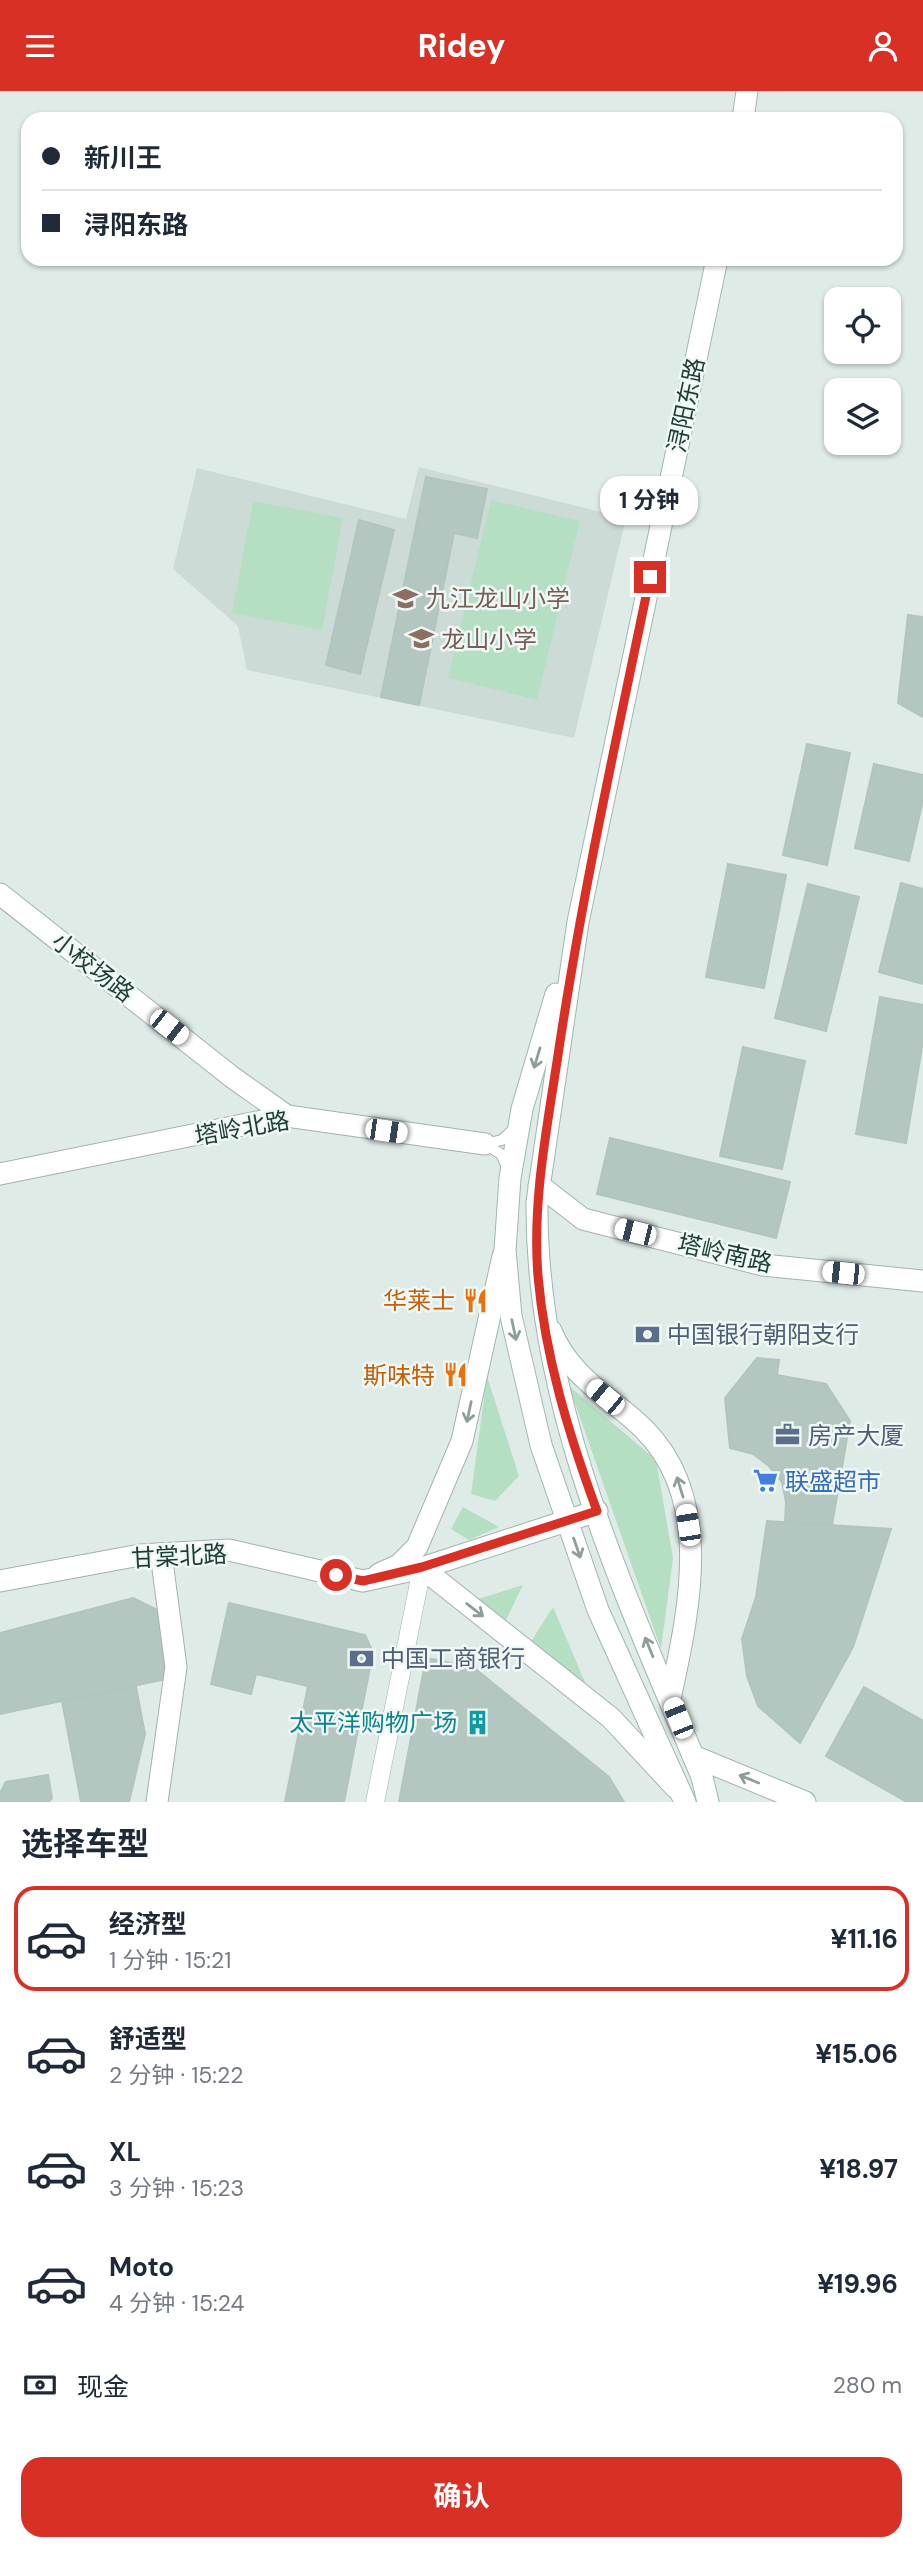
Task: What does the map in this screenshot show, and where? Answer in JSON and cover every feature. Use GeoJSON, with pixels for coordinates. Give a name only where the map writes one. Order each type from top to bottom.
{"type":"FeatureCollection","features":[{"type":"Feature","properties":{"kind":"street"},"geometry":{"type":"LineString","coordinates":[[744,112],[747,91]]}},
{"type":"Feature","properties":{"kind":"street","name":"浔阳东路"},"geometry":{"type":"LineString","coordinates":[[578,922],[716,266]]}},
{"type":"Feature","properties":{"kind":"street","name":"小校场路"},"geometry":{"type":"LineString","coordinates":[[0,894],[232,1077],[287,1117]]}},
{"type":"Feature","properties":{"kind":"street"},"geometry":{"type":"LineString","coordinates":[[363,1581],[399,1565],[417,1547],[430,1523],[462,1441],[505,1250],[510,1178],[519,1122],[578,922]]}},
{"type":"Feature","properties":{"kind":"street"},"geometry":{"type":"LineString","coordinates":[[578,922],[540,1185],[537,1240],[542,1301],[555,1377],[572,1443],[693,1756],[708,1802]]}},
{"type":"Feature","properties":{"kind":"street","name":"塔岭北路"},"geometry":{"type":"LineString","coordinates":[[0,1174],[287,1117],[485,1145]]}},
{"type":"Feature","properties":{"kind":"street","name":"塔岭南路"},"geometry":{"type":"LineString","coordinates":[[540,1185],[583,1219],[763,1265],[923,1281]]}},
{"type":"Feature","properties":{"kind":"street"},"geometry":{"type":"LineString","coordinates":[[505,1250],[511,1316],[525,1388],[541,1445],[598,1610],[683,1797]]}},
{"type":"Feature","properties":{"kind":"street"},"geometry":{"type":"LineString","coordinates":[[542,1301],[566,1360],[582,1378],[652,1436],[679,1481],[691,1541],[691,1574],[686,1618],[670,1699]]}},
{"type":"Feature","properties":{"kind":"street","name":"甘棠北路"},"geometry":{"type":"LineString","coordinates":[[0,1581],[161,1554],[229,1550],[363,1581],[422,1567],[597,1511]]}},
{"type":"Feature","properties":{"kind":"street"},"geometry":{"type":"LineString","coordinates":[[157,1802],[176,1667],[161,1554]]}},
{"type":"Feature","properties":{"kind":"street"},"geometry":{"type":"LineString","coordinates":[[375,1802],[422,1567],[611,1718],[683,1797]]}},
{"type":"Feature","properties":{"kind":"street"},"geometry":{"type":"LineString","coordinates":[[693,1756],[805,1802]]}},
{"type":"Feature","properties":{"kind":"lane"},"geometry":{"type":"LineString","coordinates":[[485,1145],[502,1140],[519,1122]]}},
{"type":"Feature","properties":{"kind":"lane"},"geometry":{"type":"LineString","coordinates":[[485,1145],[495,1148],[506,1160],[510,1178]]}},
{"type":"Feature","properties":{"kind":"shaded area","name":"九江龙山小学"},"geometry":{"type":"Polygon","coordinates":[[[419,467],[626,518],[574,738],[247,670],[238,626],[173,569],[197,468],[406,519],[419,467]]]}},
{"type":"Feature","properties":{"kind":"green space"},"geometry":{"type":"Polygon","coordinates":[[[491,500],[580,521],[537,700],[448,678],[491,500]]]}},
{"type":"Feature","properties":{"kind":"green space"},"geometry":{"type":"Polygon","coordinates":[[[253,501],[343,518],[322,630],[232,613],[253,501]]]}},
{"type":"Feature","properties":{"kind":"green space"},"geometry":{"type":"Polygon","coordinates":[[[487,1376],[519,1476],[495,1501],[471,1494],[487,1376]]]}},
{"type":"Feature","properties":{"kind":"green space"},"geometry":{"type":"Polygon","coordinates":[[[569,1386],[656,1460],[673,1558],[661,1649],[569,1386]]]}},
{"type":"Feature","properties":{"kind":"green space"},"geometry":{"type":"Polygon","coordinates":[[[463,1507],[499,1527],[469,1540],[451,1529],[463,1507]]]}},
{"type":"Feature","properties":{"kind":"green space"},"geometry":{"type":"Polygon","coordinates":[[[523,1585],[503,1626],[472,1601],[523,1585]]]}},
{"type":"Feature","properties":{"kind":"green space"},"geometry":{"type":"Polygon","coordinates":[[[553,1607],[590,1694],[530,1643],[553,1607]]]}},
{"type":"Feature","properties":{"kind":"building"},"geometry":{"type":"Polygon","coordinates":[[[426,477],[487,489],[477,538],[454,533],[419,705],[381,697],[426,477]]]}},
{"type":"Feature","properties":{"kind":"building"},"geometry":{"type":"Polygon","coordinates":[[[359,520],[394,530],[360,674],[326,665],[359,520]]]}},
{"type":"Feature","properties":{"kind":"building"},"geometry":{"type":"Polygon","coordinates":[[[908,615],[923,617],[923,717],[898,703],[908,615]]]}},
{"type":"Feature","properties":{"kind":"building"},"geometry":{"type":"Polygon","coordinates":[[[807,744],[850,753],[827,865],[783,855],[807,744]]]}},
{"type":"Feature","properties":{"kind":"building"},"geometry":{"type":"Polygon","coordinates":[[[874,764],[923,775],[923,800],[909,861],[855,848],[874,764]]]}},
{"type":"Feature","properties":{"kind":"building"},"geometry":{"type":"Polygon","coordinates":[[[728,864],[786,875],[764,988],[706,977],[728,864]]]}},
{"type":"Feature","properties":{"kind":"building"},"geometry":{"type":"Polygon","coordinates":[[[901,883],[923,889],[923,984],[879,972],[901,883]]]}},
{"type":"Feature","properties":{"kind":"building"},"geometry":{"type":"Polygon","coordinates":[[[808,884],[859,897],[826,1031],[775,1018],[808,884]]]}},
{"type":"Feature","properties":{"kind":"building"},"geometry":{"type":"Polygon","coordinates":[[[880,997],[923,1005],[923,1041],[906,1143],[856,1134],[880,997]]]}},
{"type":"Feature","properties":{"kind":"building"},"geometry":{"type":"Polygon","coordinates":[[[743,1047],[805,1061],[782,1169],[720,1156],[743,1047]]]}},
{"type":"Feature","properties":{"kind":"building"},"geometry":{"type":"Polygon","coordinates":[[[610,1138],[790,1182],[776,1238],[597,1194],[610,1138]]]}},
{"type":"Feature","properties":{"kind":"building","name":"房产大厦"},"geometry":{"type":"Polygon","coordinates":[[[757,1358],[779,1360],[777,1375],[826,1384],[850,1421],[832,1525],[785,1522],[786,1502],[782,1482],[769,1466],[753,1454],[730,1448],[725,1398],[757,1358]]]}},
{"type":"Feature","properties":{"kind":"building"},"geometry":{"type":"Polygon","coordinates":[[[767,1521],[891,1529],[853,1647],[800,1743],[758,1706],[747,1676],[742,1639],[756,1597],[767,1521]]]}},
{"type":"Feature","properties":{"kind":"building"},"geometry":{"type":"Polygon","coordinates":[[[133,1598],[157,1610],[171,1678],[0,1714],[0,1633],[133,1598]]]}},
{"type":"Feature","properties":{"kind":"building"},"geometry":{"type":"Polygon","coordinates":[[[229,1603],[365,1635],[373,1652],[344,1802],[285,1802],[308,1686],[256,1674],[251,1694],[211,1684],[229,1603]]]}},
{"type":"Feature","properties":{"kind":"building","name":"太平洋购物广场"},"geometry":{"type":"Polygon","coordinates":[[[426,1658],[473,1667],[609,1777],[624,1802],[399,1802],[426,1658]]]}},
{"type":"Feature","properties":{"kind":"building"},"geometry":{"type":"Polygon","coordinates":[[[136,1687],[145,1734],[129,1802],[81,1802],[62,1701],[136,1687]]]}},
{"type":"Feature","properties":{"kind":"building"},"geometry":{"type":"Polygon","coordinates":[[[864,1687],[923,1721],[923,1802],[907,1802],[826,1756],[864,1687]]]}},
{"type":"Feature","properties":{"kind":"building"},"geometry":{"type":"Polygon","coordinates":[[[48,1775],[52,1798],[49,1802],[0,1802],[0,1793],[6,1782],[48,1775]]]}},
{"type":"Feature","properties":{"kind":"place","name":"九江龙山小学"},"geometry":{"type":"Point","coordinates":[406,598]}},
{"type":"Feature","properties":{"kind":"place","name":"龙山小学"},"geometry":{"type":"Point","coordinates":[421,639]}},
{"type":"Feature","properties":{"kind":"place","name":"华莱士"},"geometry":{"type":"Point","coordinates":[475,1300]}},
{"type":"Feature","properties":{"kind":"place","name":"中国银行朝阳支行"},"geometry":{"type":"Point","coordinates":[647,1334]}},
{"type":"Feature","properties":{"kind":"place","name":"斯味特"},"geometry":{"type":"Point","coordinates":[455,1375]}},
{"type":"Feature","properties":{"kind":"place","name":"房产大厦"},"geometry":{"type":"Point","coordinates":[788,1435]}},
{"type":"Feature","properties":{"kind":"place","name":"联盛超市"},"geometry":{"type":"Point","coordinates":[765,1481]}},
{"type":"Feature","properties":{"kind":"place","name":"中国工商银行"},"geometry":{"type":"Point","coordinates":[361,1658]}},
{"type":"Feature","properties":{"kind":"place","name":"太平洋购物广场"},"geometry":{"type":"Point","coordinates":[477,1722]}},
{"type":"Feature","properties":{"kind":"route"},"geometry":{"type":"LineString","coordinates":[[336,1575],[363,1581],[422,1567],[597,1511],[572,1443],[545,1327],[538,1277],[537,1202],[578,922],[650,577]]}}]}
